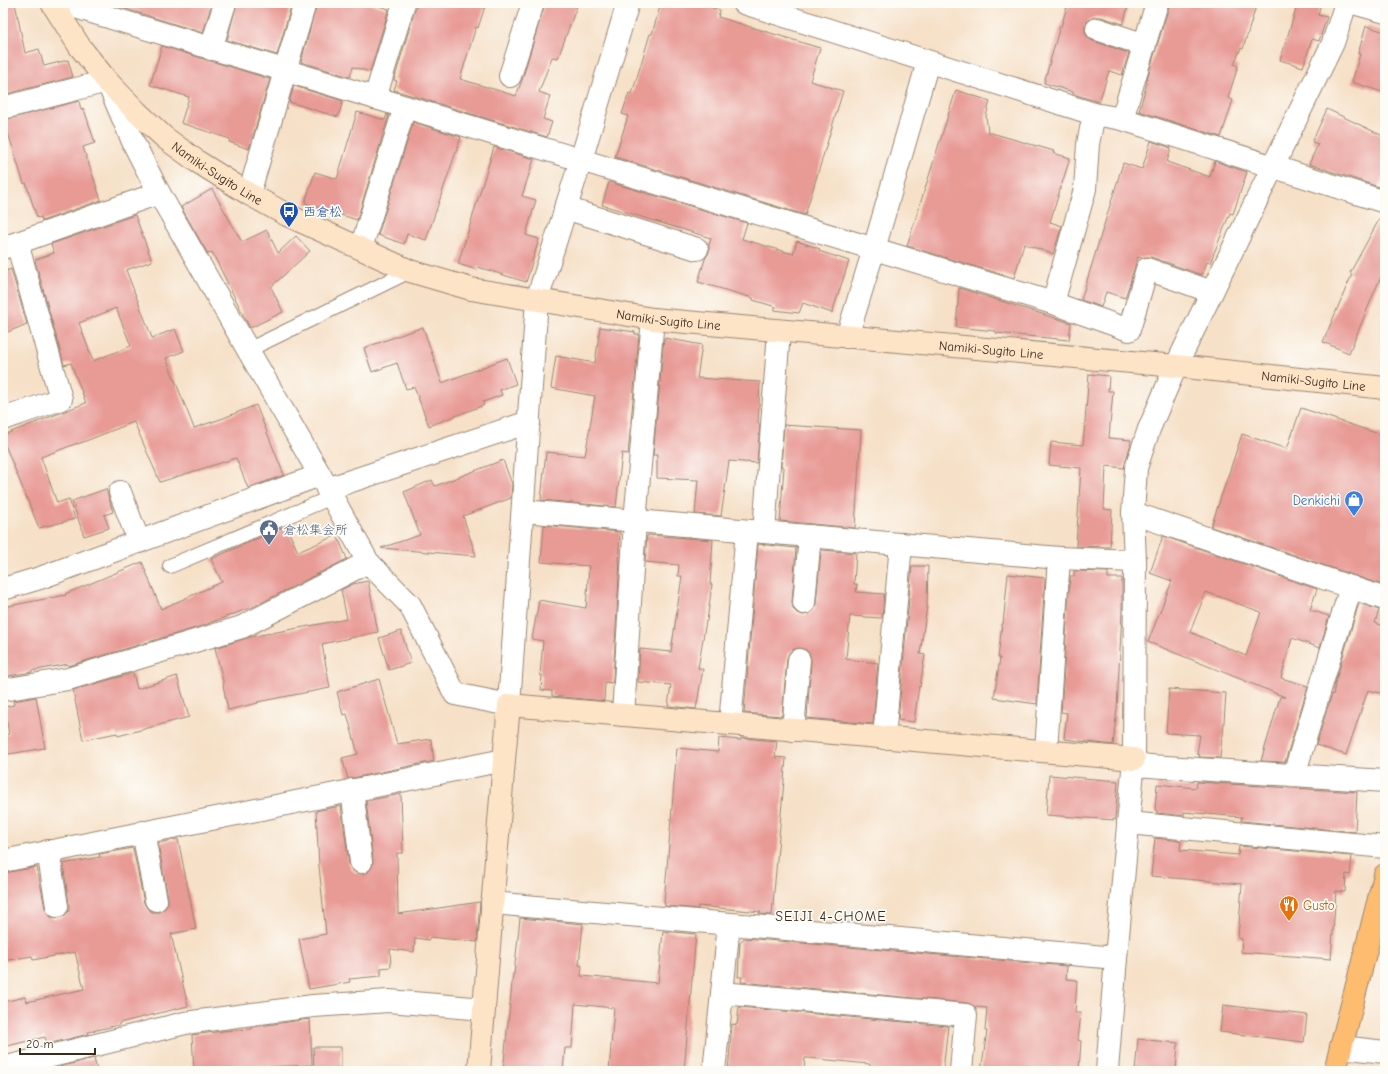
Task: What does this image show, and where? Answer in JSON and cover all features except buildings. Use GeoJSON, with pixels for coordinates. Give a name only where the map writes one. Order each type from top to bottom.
{"type":"FeatureCollection","features":[{"type":"Feature","properties":{"kind":"highway"},"geometry":{"type":"LineString","coordinates":[[1335,1071],[1385,876]]}},
{"type":"Feature","properties":{"kind":"main road","name":"Namiki-Sugito Line"},"geometry":{"type":"LineString","coordinates":[[52,3],[80,47],[107,81],[165,138],[198,162],[249,194],[287,215],[410,271],[471,289],[653,319],[1176,366],[1385,388]]}},
{"type":"Feature","properties":{"kind":"main road"},"geometry":{"type":"LineString","coordinates":[[479,1071],[504,760],[510,705],[1046,752],[1134,762]]}},
{"type":"Feature","properties":{"kind":"street"},"geometry":{"type":"LineString","coordinates":[[62,3],[106,10],[211,49],[874,249],[1052,304],[1129,330],[1147,269],[1212,292]]}},
{"type":"Feature","properties":{"kind":"street"},"geometry":{"type":"LineString","coordinates":[[211,49],[225,3]]}},
{"type":"Feature","properties":{"kind":"street"},"geometry":{"type":"LineString","coordinates":[[249,194],[305,3]]}},
{"type":"Feature","properties":{"kind":"street"},"geometry":{"type":"LineString","coordinates":[[375,98],[404,3]]}},
{"type":"Feature","properties":{"kind":"street"},"geometry":{"type":"LineString","coordinates":[[510,76],[533,3]]}},
{"type":"Feature","properties":{"kind":"street"},"geometry":{"type":"LineString","coordinates":[[3,108],[107,81],[134,144],[160,193],[368,562],[410,605],[455,694],[510,705],[537,300],[628,3]]}},
{"type":"Feature","properties":{"kind":"street"},"geometry":{"type":"LineString","coordinates":[[744,3],[1094,114],[1122,119],[1385,202]]}},
{"type":"Feature","properties":{"kind":"street"},"geometry":{"type":"LineString","coordinates":[[1122,119],[1157,3]]}},
{"type":"Feature","properties":{"kind":"street"},"geometry":{"type":"LineString","coordinates":[[1107,1071],[1134,762],[1135,561],[1133,513],[1136,468],[1149,429],[1176,366],[1333,43],[1346,3]]}},
{"type":"Feature","properties":{"kind":"street"},"geometry":{"type":"LineString","coordinates":[[1353,3],[1385,12]]}},
{"type":"Feature","properties":{"kind":"street"},"geometry":{"type":"LineString","coordinates":[[1097,29],[1145,45]]}},
{"type":"Feature","properties":{"kind":"street"},"geometry":{"type":"LineString","coordinates":[[847,337],[928,62]]}},
{"type":"Feature","properties":{"kind":"street"},"geometry":{"type":"LineString","coordinates":[[360,248],[405,107]]}},
{"type":"Feature","properties":{"kind":"street"},"geometry":{"type":"LineString","coordinates":[[1052,304],[1085,189],[1088,144],[1094,114]]}},
{"type":"Feature","properties":{"kind":"street"},"geometry":{"type":"LineString","coordinates":[[3,419],[61,399],[10,245],[160,193]]}},
{"type":"Feature","properties":{"kind":"street"},"geometry":{"type":"LineString","coordinates":[[566,208],[697,248]]}},
{"type":"Feature","properties":{"kind":"street"},"geometry":{"type":"LineString","coordinates":[[623,715],[635,521],[653,319]]}},
{"type":"Feature","properties":{"kind":"street"},"geometry":{"type":"LineString","coordinates":[[730,724],[756,531],[779,331]]}},
{"type":"Feature","properties":{"kind":"street"},"geometry":{"type":"LineString","coordinates":[[3,589],[40,578],[139,542],[326,487],[529,422]]}},
{"type":"Feature","properties":{"kind":"street"},"geometry":{"type":"LineString","coordinates":[[120,492],[139,542]]}},
{"type":"Feature","properties":{"kind":"street"},"geometry":{"type":"LineString","coordinates":[[522,511],[1059,558],[1135,561]]}},
{"type":"Feature","properties":{"kind":"street"},"geometry":{"type":"LineString","coordinates":[[1133,513],[1385,599]]}},
{"type":"Feature","properties":{"kind":"street"},"geometry":{"type":"LineString","coordinates":[[804,603],[810,536]]}},
{"type":"Feature","properties":{"kind":"street"},"geometry":{"type":"LineString","coordinates":[[884,738],[901,544]]}},
{"type":"Feature","properties":{"kind":"street"},"geometry":{"type":"LineString","coordinates":[[1046,752],[1059,558]]}},
{"type":"Feature","properties":{"kind":"street"},"geometry":{"type":"LineString","coordinates":[[3,690],[68,679],[242,627],[368,562]]}},
{"type":"Feature","properties":{"kind":"street"},"geometry":{"type":"LineString","coordinates":[[1294,775],[1351,587]]}},
{"type":"Feature","properties":{"kind":"street"},"geometry":{"type":"LineString","coordinates":[[793,730],[799,660]]}},
{"type":"Feature","properties":{"kind":"street"},"geometry":{"type":"LineString","coordinates":[[3,860],[504,760]]}},
{"type":"Feature","properties":{"kind":"street"},"geometry":{"type":"LineString","coordinates":[[1134,762],[1385,782]]}},
{"type":"Feature","properties":{"kind":"street"},"geometry":{"type":"LineString","coordinates":[[352,790],[361,862]]}},
{"type":"Feature","properties":{"kind":"street"},"geometry":{"type":"LineString","coordinates":[[1128,823],[1385,846]]}},
{"type":"Feature","properties":{"kind":"street"},"geometry":{"type":"LineString","coordinates":[[143,832],[156,900]]}},
{"type":"Feature","properties":{"kind":"street"},"geometry":{"type":"LineString","coordinates":[[48,851],[57,906]]}},
{"type":"Feature","properties":{"kind":"street"},"geometry":{"type":"LineString","coordinates":[[492,903],[1116,958]]}},
{"type":"Feature","properties":{"kind":"street"},"geometry":{"type":"LineString","coordinates":[[714,1071],[729,924]]}},
{"type":"Feature","properties":{"kind":"street"},"geometry":{"type":"LineString","coordinates":[[722,993],[966,1015],[961,1071]]}},
{"type":"Feature","properties":{"kind":"street"},"geometry":{"type":"LineString","coordinates":[[3,1068],[185,1023],[313,1006],[389,1001],[484,1009]]}},
{"type":"Feature","properties":{"kind":"street"},"geometry":{"type":"LineString","coordinates":[[1342,1047],[1385,1052]]}},
{"type":"Feature","properties":{"kind":"lane"},"geometry":{"type":"LineString","coordinates":[[248,350],[410,271]]}},
{"type":"Feature","properties":{"kind":"lane"},"geometry":{"type":"LineString","coordinates":[[170,566],[326,487]]}},
{"type":"Feature","properties":{"kind":"place","name":"西倉松"},"geometry":{"type":"Point","coordinates":[289,228]}},
{"type":"Feature","properties":{"kind":"place","name":"Denkichi"},"geometry":{"type":"Point","coordinates":[1354,517]}},
{"type":"Feature","properties":{"kind":"place","name":"倉松集会所"},"geometry":{"type":"Point","coordinates":[269,546]}},
{"type":"Feature","properties":{"kind":"place","name":"Gusto"},"geometry":{"type":"Point","coordinates":[1289,922]}},
{"type":"Feature","properties":{"kind":"district","name":"SEIJI 4-CHOME"},"geometry":{"type":"Point","coordinates":[831,916]}}]}
